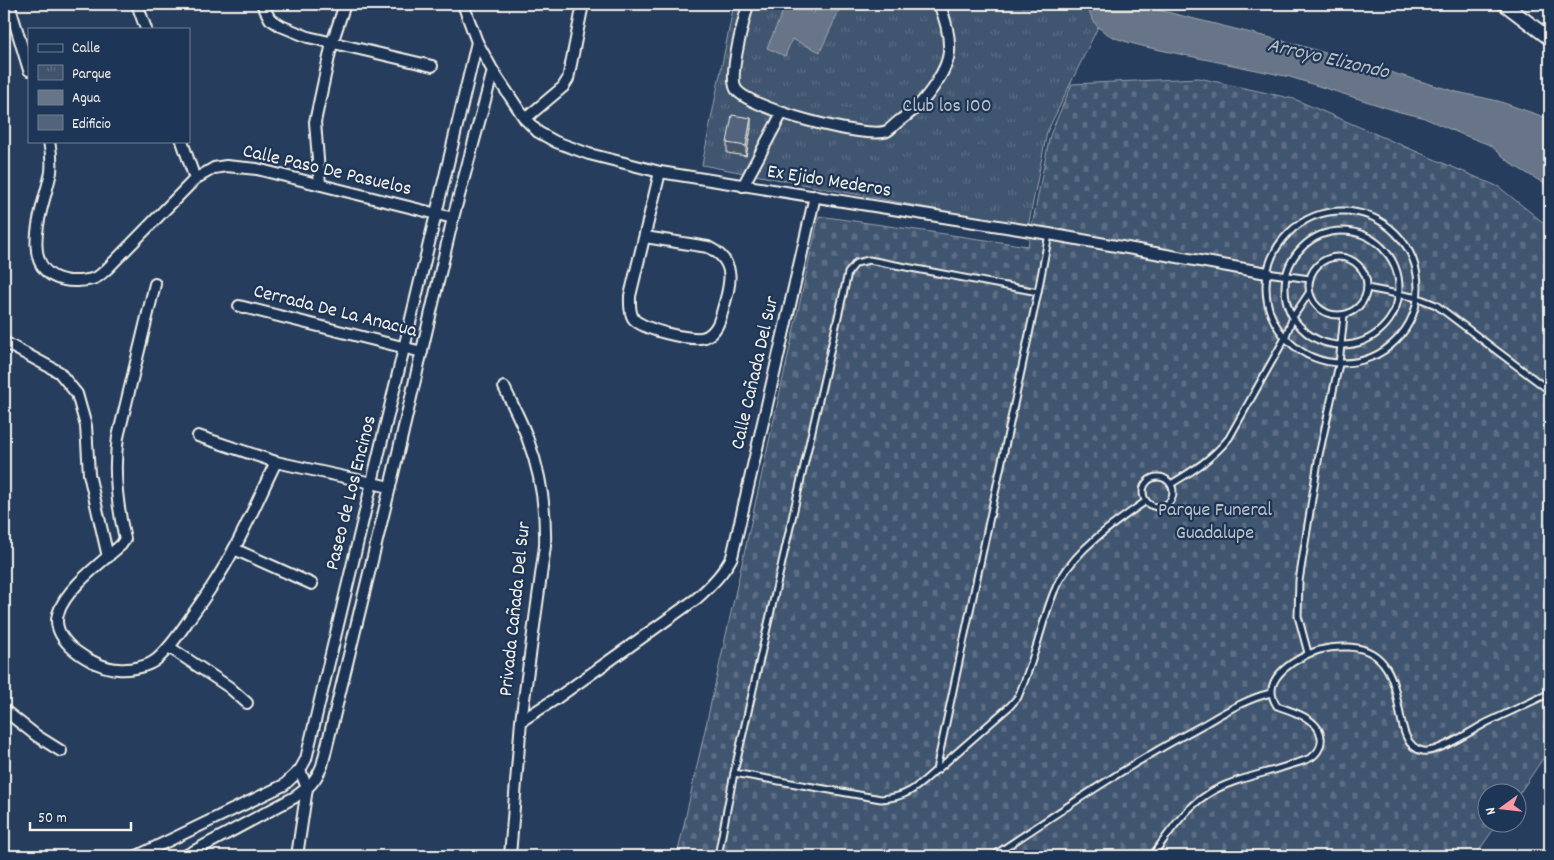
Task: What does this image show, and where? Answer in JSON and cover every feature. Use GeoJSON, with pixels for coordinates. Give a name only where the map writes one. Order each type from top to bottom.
{"type":"FeatureCollection","features":[{"type":"Feature","properties":{"kind":"street"},"geometry":{"type":"LineString","coordinates":[[9,4],[28,67]]}},
{"type":"Feature","properties":{"kind":"street"},"geometry":{"type":"LineString","coordinates":[[137,4],[146,28]]}},
{"type":"Feature","properties":{"kind":"street"},"geometry":{"type":"LineString","coordinates":[[262,4],[270,19],[281,26],[308,37],[432,66]]}},
{"type":"Feature","properties":{"kind":"street"},"geometry":{"type":"LineString","coordinates":[[320,184],[315,122],[332,43],[346,4]]}},
{"type":"Feature","properties":{"kind":"street","name":"Ex Ejido Mederos"},"geometry":{"type":"LineString","coordinates":[[463,4],[478,42],[493,71],[525,119],[538,132],[556,142],[590,154],[660,172],[1049,234],[1266,273]]}},
{"type":"Feature","properties":{"kind":"street"},"geometry":{"type":"LineString","coordinates":[[525,119],[563,88],[568,79],[583,4]]}},
{"type":"Feature","properties":{"kind":"street"},"geometry":{"type":"LineString","coordinates":[[748,4],[734,69],[734,85],[736,90],[749,101],[782,113],[864,133],[887,131],[917,107],[940,78],[949,53],[947,30],[939,4]]}},
{"type":"Feature","properties":{"kind":"street"},"geometry":{"type":"LineString","coordinates":[[1504,4],[1550,39]]}},
{"type":"Feature","properties":{"kind":"street","name":"Paseo de Los Encinos"},"geometry":{"type":"LineString","coordinates":[[137,856],[284,785],[300,770],[306,759],[478,42]]}},
{"type":"Feature","properties":{"kind":"street","name":"Paseo de Los Encinos"},"geometry":{"type":"LineString","coordinates":[[185,856],[307,788],[316,780],[326,756],[453,218],[493,71]]}},
{"type":"Feature","properties":{"kind":"street"},"geometry":{"type":"LineString","coordinates":[[743,186],[782,113]]}},
{"type":"Feature","properties":{"kind":"street","name":"Calle Paso De Pasuelos"},"geometry":{"type":"LineString","coordinates":[[49,142],[52,160],[51,171],[36,234],[37,254],[45,270],[54,277],[63,280],[96,278],[194,179],[214,168],[240,167],[257,169],[453,218]]}},
{"type":"Feature","properties":{"kind":"street"},"geometry":{"type":"LineString","coordinates":[[182,142],[194,179]]}},
{"type":"Feature","properties":{"kind":"street"},"geometry":{"type":"LineString","coordinates":[[645,237],[708,247],[722,257],[730,270],[730,287],[719,322],[712,333],[706,337],[695,339],[645,327],[637,323],[631,312],[630,296],[660,172]]}},
{"type":"Feature","properties":{"kind":"street","name":"Calle Cañada Del Sur"},"geometry":{"type":"LineString","coordinates":[[521,721],[558,698],[696,599],[725,571],[732,557],[814,196]]}},
{"type":"Feature","properties":{"kind":"street"},"geometry":{"type":"LineString","coordinates":[[155,284],[115,456],[115,474],[125,539],[121,545],[71,591],[64,601],[56,624],[60,634],[70,646],[95,663],[118,669],[136,668],[156,660],[169,647],[200,605],[234,549],[276,462]]}},
{"type":"Feature","properties":{"kind":"street","name":"Cerrada De La Anacua"},"geometry":{"type":"LineString","coordinates":[[239,306],[422,352]]}},
{"type":"Feature","properties":{"kind":"street"},"geometry":{"type":"LineString","coordinates":[[4,342],[59,372],[77,394],[86,426],[89,474],[108,557]]}},
{"type":"Feature","properties":{"kind":"street","name":"Privada Cañada Del Sur"},"geometry":{"type":"LineString","coordinates":[[504,387],[528,440],[542,490],[545,521],[545,546],[521,721]]}},
{"type":"Feature","properties":{"kind":"street"},"geometry":{"type":"LineString","coordinates":[[198,436],[276,462],[390,487]]}},
{"type":"Feature","properties":{"kind":"street"},"geometry":{"type":"LineString","coordinates":[[234,549],[312,584]]}},
{"type":"Feature","properties":{"kind":"street"},"geometry":{"type":"LineString","coordinates":[[169,647],[229,687],[247,703]]}},
{"type":"Feature","properties":{"kind":"street"},"geometry":{"type":"LineString","coordinates":[[4,710],[37,736],[61,751]]}},
{"type":"Feature","properties":{"kind":"street"},"geometry":{"type":"LineString","coordinates":[[510,856],[521,721]]}},
{"type":"Feature","properties":{"kind":"street"},"geometry":{"type":"LineString","coordinates":[[297,856],[307,788],[300,770]]}},
{"type":"Feature","properties":{"kind":"lane"},"geometry":{"type":"LineString","coordinates":[[1331,210],[1354,211],[1377,218],[1396,232],[1410,252],[1418,274],[1418,298],[1412,320],[1399,339],[1382,353],[1361,362],[1339,364],[1319,360],[1300,351],[1285,338],[1272,319],[1266,296],[1266,273],[1274,250],[1288,231],[1308,218],[1331,210]]}},
{"type":"Feature","properties":{"kind":"lane"},"geometry":{"type":"LineString","coordinates":[[1343,231],[1359,233],[1373,240],[1385,250],[1394,264],[1398,278],[1399,294],[1395,310],[1386,324],[1374,336],[1359,343],[1323,342],[1306,332],[1293,317],[1285,290],[1286,276],[1292,261],[1301,248],[1313,239],[1328,233],[1343,231]]}},
{"type":"Feature","properties":{"kind":"lane"},"geometry":{"type":"LineString","coordinates":[[936,770],[1049,234]]}},
{"type":"Feature","properties":{"kind":"lane"},"geometry":{"type":"LineString","coordinates":[[1338,256],[1356,262],[1366,278],[1367,288],[1365,297],[1353,311],[1344,315],[1332,315],[1322,311],[1314,303],[1310,292],[1310,279],[1313,270],[1320,263],[1328,258],[1338,256]]}},
{"type":"Feature","properties":{"kind":"lane"},"geometry":{"type":"LineString","coordinates":[[718,856],[734,773],[848,273],[856,264],[869,260],[1038,292]]}},
{"type":"Feature","properties":{"kind":"lane"},"geometry":{"type":"LineString","coordinates":[[1266,273],[1310,279]]}},
{"type":"Feature","properties":{"kind":"lane"},"geometry":{"type":"LineString","coordinates":[[1367,288],[1418,298],[1436,305],[1550,391]]}},
{"type":"Feature","properties":{"kind":"lane"},"geometry":{"type":"LineString","coordinates":[[1171,484],[1206,462],[1218,452],[1229,438],[1285,338],[1293,317],[1310,292]]}},
{"type":"Feature","properties":{"kind":"lane"},"geometry":{"type":"LineString","coordinates":[[1308,653],[1298,616],[1299,581],[1319,455],[1339,364],[1344,315]]}},
{"type":"Feature","properties":{"kind":"lane"},"geometry":{"type":"LineString","coordinates":[[1158,476],[1163,477],[1171,484],[1173,497],[1166,505],[1156,507],[1146,501],[1143,490],[1148,481],[1158,476]]}},
{"type":"Feature","properties":{"kind":"lane"},"geometry":{"type":"LineString","coordinates":[[734,773],[881,799],[906,795],[1010,706],[1018,697],[1060,578],[1084,550],[1115,523],[1146,501]]}},
{"type":"Feature","properties":{"kind":"lane"},"geometry":{"type":"LineString","coordinates":[[1152,856],[1182,815],[1210,793],[1228,785],[1301,762],[1314,756],[1320,748],[1322,740],[1319,728],[1313,722],[1277,706],[1271,693],[1272,683],[1278,675],[1308,653],[1332,647],[1346,647],[1366,650],[1375,655],[1389,671],[1405,735],[1411,744],[1419,750],[1426,752],[1448,744],[1487,722],[1550,694]]}},
{"type":"Feature","properties":{"kind":"lane"},"geometry":{"type":"LineString","coordinates":[[993,856],[1078,798],[1176,739],[1254,696],[1271,693]]}},
{"type":"Feature","properties":{"kind":"green space","name":"Club los 100"},"geometry":{"type":"Polygon","coordinates":[[[734,4],[1085,4],[1098,27],[1047,132],[1028,227],[702,165],[734,4]]]}},
{"type":"Feature","properties":{"kind":"green space","name":"Parque Funeral Guadalupe"},"geometry":{"type":"Polygon","coordinates":[[[1199,78],[1294,99],[1499,187],[1550,228],[1550,748],[1526,784],[1526,782],[1476,782],[1476,832],[1492,832],[1475,856],[677,856],[819,216],[1028,246],[1050,135],[1072,84],[1199,78]]]}},
{"type":"Feature","properties":{"kind":"water"},"geometry":{"type":"Polygon","coordinates":[[[786,4],[793,4],[814,13],[818,4],[842,4],[820,52],[792,39],[785,56],[767,48],[786,4]]]}},
{"type":"Feature","properties":{"kind":"water","name":"Arroyo Elizondo"},"geometry":{"type":"Polygon","coordinates":[[[1085,4],[1142,4],[1155,9],[1295,44],[1457,92],[1498,101],[1550,119],[1550,187],[1513,165],[1490,145],[1422,117],[1400,112],[1290,77],[1146,47],[1115,38],[1099,28],[1085,4]]]}},
{"type":"Feature","properties":{"kind":"building"},"geometry":{"type":"Polygon","coordinates":[[[732,115],[751,118],[746,146],[727,143],[732,115]]]}}]}
